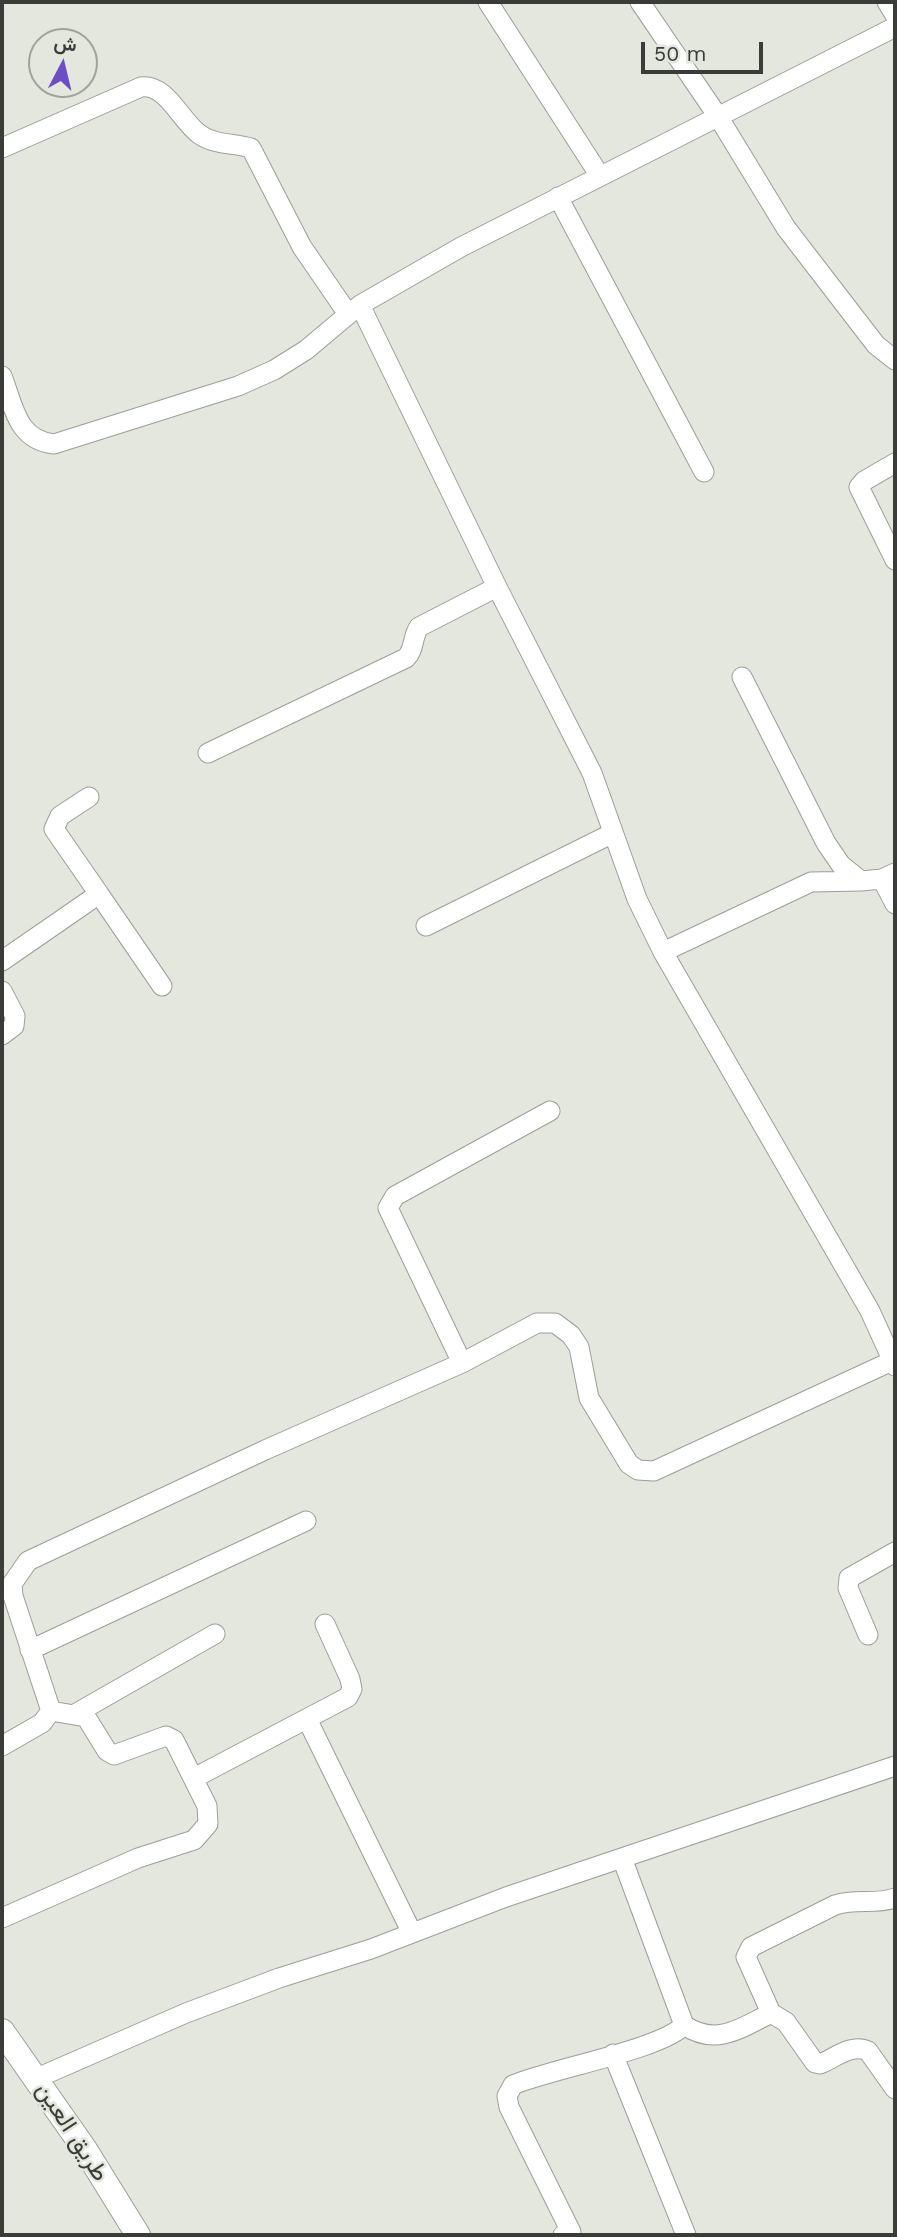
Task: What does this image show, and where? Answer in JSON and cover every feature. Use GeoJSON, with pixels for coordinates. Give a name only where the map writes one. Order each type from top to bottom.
{"type":"FeatureCollection","features":[{"type":"Feature","properties":{"kind":"main road","name":"طريق العين"},"geometry":{"type":"LineString","coordinates":[[2,2031],[37,2078],[138,2235]]}},
{"type":"Feature","properties":{"kind":"street"},"geometry":{"type":"LineString","coordinates":[[488,2],[600,176]]}},
{"type":"Feature","properties":{"kind":"street"},"geometry":{"type":"LineString","coordinates":[[640,2],[719,118],[786,229],[876,345],[895,360]]}},
{"type":"Feature","properties":{"kind":"street"},"geometry":{"type":"LineString","coordinates":[[887,2],[895,15]]}},
{"type":"Feature","properties":{"kind":"street"},"geometry":{"type":"LineString","coordinates":[[2,376],[27,435],[37,442],[54,444],[218,393],[274,370],[306,350],[354,309],[461,247],[895,27]]}},
{"type":"Feature","properties":{"kind":"street"},"geometry":{"type":"LineString","coordinates":[[2,148],[141,87],[159,91],[198,134],[224,144],[251,149],[302,247],[354,309],[592,773],[637,899],[663,952],[870,1311],[894,1364],[654,1471],[638,1470],[629,1464],[589,1398],[579,1347],[565,1327],[555,1323],[537,1323],[462,1363],[241,1461],[28,1561],[12,1584],[12,1596],[51,1710]]}},
{"type":"Feature","properties":{"kind":"street"},"geometry":{"type":"LineString","coordinates":[[558,197],[704,472]]}},
{"type":"Feature","properties":{"kind":"street"},"geometry":{"type":"LineString","coordinates":[[895,463],[864,481],[859,487],[895,560]]}},
{"type":"Feature","properties":{"kind":"street"},"geometry":{"type":"LineString","coordinates":[[208,753],[406,659],[412,653],[415,633],[419,627],[497,587]]}},
{"type":"Feature","properties":{"kind":"street"},"geometry":{"type":"LineString","coordinates":[[742,677],[826,843],[841,865],[861,881]]}},
{"type":"Feature","properties":{"kind":"street"},"geometry":{"type":"LineString","coordinates":[[89,797],[60,816],[54,829],[162,986]]}},
{"type":"Feature","properties":{"kind":"street"},"geometry":{"type":"LineString","coordinates":[[426,926],[613,832]]}},
{"type":"Feature","properties":{"kind":"street"},"geometry":{"type":"LineString","coordinates":[[663,952],[811,882],[861,881],[889,876],[895,904]]}},
{"type":"Feature","properties":{"kind":"street"},"geometry":{"type":"LineString","coordinates":[[2,961],[99,894]]}},
{"type":"Feature","properties":{"kind":"street"},"geometry":{"type":"LineString","coordinates":[[2,991],[15,1016],[14,1026],[2,1035]]}},
{"type":"Feature","properties":{"kind":"street"},"geometry":{"type":"LineString","coordinates":[[462,1363],[388,1208],[395,1196],[550,1111]]}},
{"type":"Feature","properties":{"kind":"street"},"geometry":{"type":"LineString","coordinates":[[30,1650],[306,1521]]}},
{"type":"Feature","properties":{"kind":"street"},"geometry":{"type":"LineString","coordinates":[[868,1635],[848,1588],[849,1578],[895,1552]]}},
{"type":"Feature","properties":{"kind":"street"},"geometry":{"type":"LineString","coordinates":[[194,1778],[348,1697],[352,1689],[324,1624]]}},
{"type":"Feature","properties":{"kind":"street"},"geometry":{"type":"LineString","coordinates":[[75,1714],[215,1634]]}},
{"type":"Feature","properties":{"kind":"street"},"geometry":{"type":"LineString","coordinates":[[2,1918],[138,1858],[194,1840],[208,1824],[208,1815],[194,1778],[174,1740],[166,1736],[114,1755],[107,1751],[89,1719],[51,1710]]}},
{"type":"Feature","properties":{"kind":"street"},"geometry":{"type":"LineString","coordinates":[[2,1745],[42,1723],[51,1710]]}},
{"type":"Feature","properties":{"kind":"street"},"geometry":{"type":"LineString","coordinates":[[307,1719],[412,1933]]}},
{"type":"Feature","properties":{"kind":"street"},"geometry":{"type":"LineString","coordinates":[[37,2078],[186,2013],[506,1897],[895,1766]]}},
{"type":"Feature","properties":{"kind":"street"},"geometry":{"type":"LineString","coordinates":[[622,1858],[684,2025],[698,2035],[712,2037],[741,2029],[771,2012]]}},
{"type":"Feature","properties":{"kind":"street"},"geometry":{"type":"LineString","coordinates":[[895,1898],[886,1901],[848,1901],[751,1947],[746,1957],[771,2012],[786,2022],[815,2063],[820,2064],[855,2047],[862,2048],[868,2050],[895,2089]]}},
{"type":"Feature","properties":{"kind":"street"},"geometry":{"type":"LineString","coordinates":[[569,2234],[509,2107],[507,2096],[513,2085],[669,2037],[684,2025]]}},
{"type":"Feature","properties":{"kind":"street"},"geometry":{"type":"LineString","coordinates":[[613,2054],[686,2235]]}}]}
